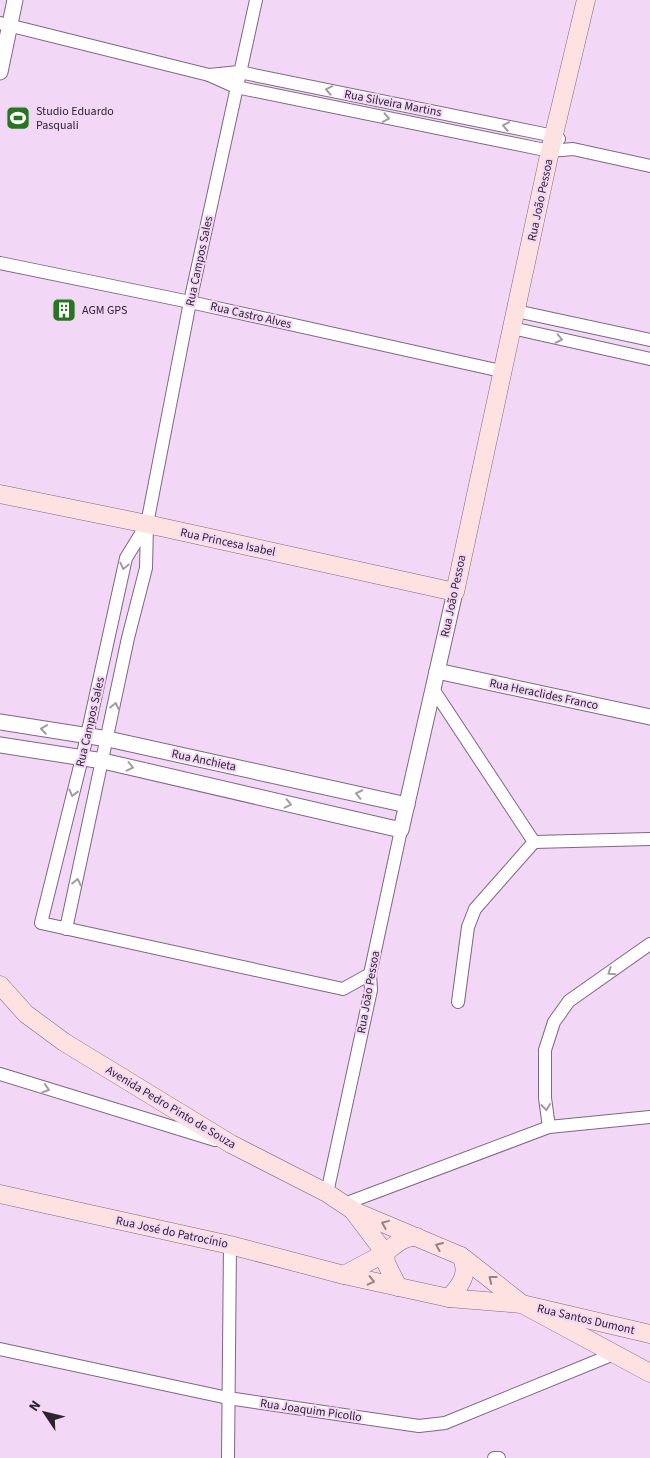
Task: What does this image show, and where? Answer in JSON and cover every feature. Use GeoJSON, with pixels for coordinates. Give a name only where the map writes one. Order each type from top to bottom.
{"type":"FeatureCollection","features":[{"type":"Feature","properties":{"kind":"main road","name":"Rua João Pessoa"},"geometry":{"type":"LineString","coordinates":[[454,592],[552,143],[586,0]]}},
{"type":"Feature","properties":{"kind":"main road","name":"Rua Princesa Isabel"},"geometry":{"type":"LineString","coordinates":[[0,494],[147,524],[454,592]]}},
{"type":"Feature","properties":{"kind":"main road","name":"Avenida Pedro Pinto de Souza"},"geometry":{"type":"LineString","coordinates":[[0,985],[26,1014],[64,1042],[231,1144],[327,1193],[349,1208],[417,1237]]}},
{"type":"Feature","properties":{"kind":"main road","name":"Rua José do Patrocínio"},"geometry":{"type":"LineString","coordinates":[[0,1194],[230,1245],[398,1287]]}},
{"type":"Feature","properties":{"kind":"main road","name":"Avenida Pedro Pinto de Souza"},"geometry":{"type":"LineString","coordinates":[[349,1208],[385,1253]]}},
{"type":"Feature","properties":{"kind":"main road"},"geometry":{"type":"LineString","coordinates":[[344,1275],[385,1253],[398,1242],[410,1237],[417,1237]]}},
{"type":"Feature","properties":{"kind":"main road","name":"Rua Santos Dumont"},"geometry":{"type":"LineString","coordinates":[[417,1237],[461,1256],[522,1304]]}},
{"type":"Feature","properties":{"kind":"main road"},"geometry":{"type":"LineString","coordinates":[[385,1253],[390,1273],[398,1287]]}},
{"type":"Feature","properties":{"kind":"main road"},"geometry":{"type":"LineString","coordinates":[[449,1298],[459,1287],[465,1274],[466,1264],[461,1256]]}},
{"type":"Feature","properties":{"kind":"main road","name":"Rua Santos Dumont"},"geometry":{"type":"LineString","coordinates":[[398,1287],[449,1298],[522,1304],[650,1334]]}},
{"type":"Feature","properties":{"kind":"main road"},"geometry":{"type":"LineString","coordinates":[[522,1304],[650,1373]]}},
{"type":"Feature","properties":{"kind":"street"},"geometry":{"type":"LineString","coordinates":[[0,72],[5,24],[15,0]]}},
{"type":"Feature","properties":{"kind":"street","name":"Rua Campos Sales"},"geometry":{"type":"LineString","coordinates":[[147,524],[126,558],[82,758],[41,924],[66,929],[128,638],[146,568],[147,524],[190,302],[256,0]]}},
{"type":"Feature","properties":{"kind":"street","name":"Rua Silveira Martins"},"geometry":{"type":"LineString","coordinates":[[5,24],[209,75],[236,87],[362,113],[552,143]]}},
{"type":"Feature","properties":{"kind":"street","name":"Rua Silveira Martins"},"geometry":{"type":"LineString","coordinates":[[209,75],[239,72],[364,97],[573,149],[650,166]]}},
{"type":"Feature","properties":{"kind":"street"},"geometry":{"type":"LineString","coordinates":[[362,113],[364,97]]}},
{"type":"Feature","properties":{"kind":"street","name":"Rua Castro Alves"},"geometry":{"type":"LineString","coordinates":[[0,263],[190,302],[502,371]]}},
{"type":"Feature","properties":{"kind":"street"},"geometry":{"type":"LineString","coordinates":[[516,311],[650,340]]}},
{"type":"Feature","properties":{"kind":"street"},"geometry":{"type":"LineString","coordinates":[[512,328],[650,359]]}},
{"type":"Feature","properties":{"kind":"street","name":"Rua João Pessoa"},"geometry":{"type":"LineString","coordinates":[[327,1193],[371,990],[370,974],[454,592]]}},
{"type":"Feature","properties":{"kind":"street"},"geometry":{"type":"LineString","coordinates":[[109,634],[128,638]]}},
{"type":"Feature","properties":{"kind":"street","name":"Rua Heraclides Franco"},"geometry":{"type":"LineString","coordinates":[[437,671],[650,717]]}},
{"type":"Feature","properties":{"kind":"street"},"geometry":{"type":"LineString","coordinates":[[433,689],[534,842]]}},
{"type":"Feature","properties":{"kind":"street","name":"Rua Anchieta"},"geometry":{"type":"LineString","coordinates":[[0,722],[108,739],[407,805]]}},
{"type":"Feature","properties":{"kind":"street","name":"Rua Anchieta"},"geometry":{"type":"LineString","coordinates":[[0,745],[103,761],[401,830]]}},
{"type":"Feature","properties":{"kind":"street"},"geometry":{"type":"LineString","coordinates":[[250,795],[254,771]]}},
{"type":"Feature","properties":{"kind":"street"},"geometry":{"type":"LineString","coordinates":[[458,1002],[468,927],[475,910],[534,842],[650,839]]}},
{"type":"Feature","properties":{"kind":"street"},"geometry":{"type":"LineString","coordinates":[[66,929],[343,989],[370,974]]}},
{"type":"Feature","properties":{"kind":"street"},"geometry":{"type":"LineString","coordinates":[[549,1127],[545,1050],[554,1022],[569,1001],[650,944]]}},
{"type":"Feature","properties":{"kind":"street"},"geometry":{"type":"LineString","coordinates":[[0,1074],[97,1105],[231,1144]]}},
{"type":"Feature","properties":{"kind":"street"},"geometry":{"type":"LineString","coordinates":[[349,1208],[549,1127],[650,1117]]}},
{"type":"Feature","properties":{"kind":"street"},"geometry":{"type":"LineString","coordinates":[[228,1458],[230,1245]]}},
{"type":"Feature","properties":{"kind":"street","name":"Rua Joaquim Picollo"},"geometry":{"type":"LineString","coordinates":[[0,1349],[228,1398],[419,1426],[445,1423],[614,1354]]}},
{"type":"Feature","properties":{"kind":"street"},"geometry":{"type":"LineString","coordinates":[[494,1458],[499,1458]]}},
{"type":"Feature","properties":{"kind":"place","name":"Studio Eduardo Pasquali"},"geometry":{"type":"Point","coordinates":[18,118]}},
{"type":"Feature","properties":{"kind":"place","name":"AGM GPS"},"geometry":{"type":"Point","coordinates":[64,310]}}]}
